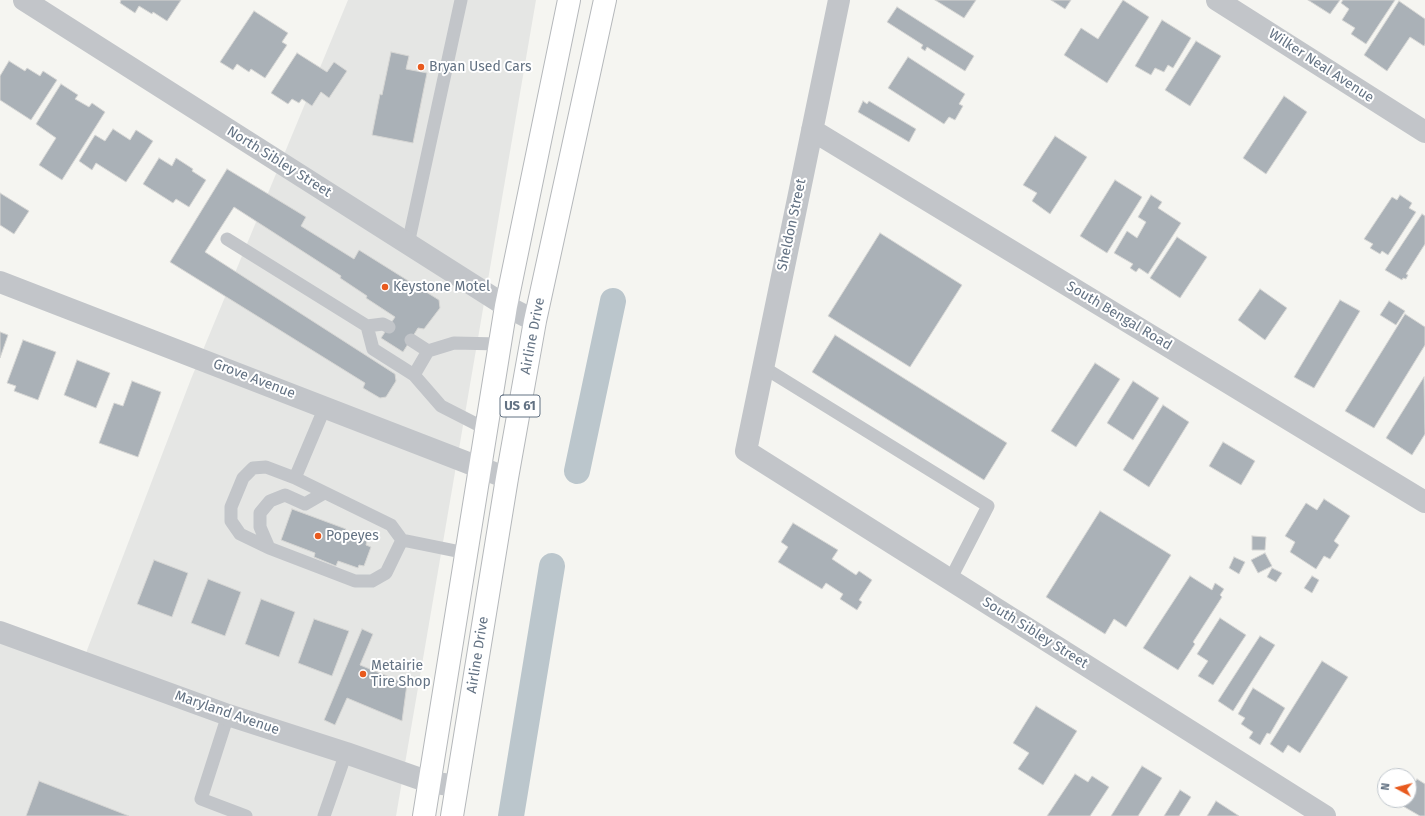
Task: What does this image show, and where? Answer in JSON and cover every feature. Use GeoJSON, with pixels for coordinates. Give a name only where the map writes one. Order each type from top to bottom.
{"type":"FeatureCollection","features":[{"type":"Feature","properties":{"kind":"highway","name":"Airline Drive"},"geometry":{"type":"LineString","coordinates":[[424,816],[506,306],[569,0]]}},
{"type":"Feature","properties":{"kind":"highway","name":"Airline Drive"},"geometry":{"type":"LineString","coordinates":[[452,816],[507,478],[535,322],[605,0]]}},
{"type":"Feature","properties":{"kind":"street","name":"North Sibley Street"},"geometry":{"type":"LineString","coordinates":[[24,0],[506,306],[535,322]]}},
{"type":"Feature","properties":{"kind":"street","name":"Sheldon Street"},"geometry":{"type":"LineString","coordinates":[[746,451],[839,0]]}},
{"type":"Feature","properties":{"kind":"street","name":"Wilker Neal Avenue"},"geometry":{"type":"LineString","coordinates":[[1217,0],[1425,132]]}},
{"type":"Feature","properties":{"kind":"street","name":"South Bengal Road"},"geometry":{"type":"LineString","coordinates":[[812,130],[1425,502]]}},
{"type":"Feature","properties":{"kind":"street","name":"Grove Avenue"},"geometry":{"type":"LineString","coordinates":[[0,282],[507,478]]}},
{"type":"Feature","properties":{"kind":"street","name":"South Sibley Street"},"geometry":{"type":"LineString","coordinates":[[746,451],[1324,816]]}},
{"type":"Feature","properties":{"kind":"street","name":"Maryland Avenue"},"geometry":{"type":"LineString","coordinates":[[0,632],[228,715],[346,752],[429,782],[457,786]]}},
{"type":"Feature","properties":{"kind":"lane"},"geometry":{"type":"LineString","coordinates":[[408,244],[461,0]]}},
{"type":"Feature","properties":{"kind":"lane"},"geometry":{"type":"LineString","coordinates":[[227,239],[367,326],[383,324],[389,327]]}},
{"type":"Feature","properties":{"kind":"lane"},"geometry":{"type":"LineString","coordinates":[[367,326],[373,349],[414,375],[441,406],[486,429]]}},
{"type":"Feature","properties":{"kind":"lane"},"geometry":{"type":"LineString","coordinates":[[411,340],[428,351]]}},
{"type":"Feature","properties":{"kind":"lane"},"geometry":{"type":"LineString","coordinates":[[414,375],[428,351],[454,343],[500,344]]}},
{"type":"Feature","properties":{"kind":"lane"},"geometry":{"type":"LineString","coordinates":[[763,367],[988,506],[950,580]]}},
{"type":"Feature","properties":{"kind":"lane"},"geometry":{"type":"LineString","coordinates":[[294,478],[325,407]]}},
{"type":"Feature","properties":{"kind":"lane"},"geometry":{"type":"LineString","coordinates":[[402,540],[386,572],[372,581],[355,581],[268,548],[240,534],[231,521],[231,507],[243,478],[253,468],[266,467],[294,478],[391,525],[402,540],[466,553]]}},
{"type":"Feature","properties":{"kind":"lane"},"geometry":{"type":"LineString","coordinates":[[268,548],[260,527],[260,513],[270,501],[285,495],[305,504],[324,493]]}},
{"type":"Feature","properties":{"kind":"lane"},"geometry":{"type":"LineString","coordinates":[[228,715],[201,799],[246,816]]}},
{"type":"Feature","properties":{"kind":"lane"},"geometry":{"type":"LineString","coordinates":[[324,816],[346,752]]}},
{"type":"Feature","properties":{"kind":"shaded area"},"geometry":{"type":"Polygon","coordinates":[[[348,0],[536,0],[396,816],[0,816],[0,627],[84,658],[191,379],[348,0]]]}},
{"type":"Feature","properties":{"kind":"building"},"geometry":{"type":"Polygon","coordinates":[[[121,0],[181,0],[167,21],[153,12],[152,14],[139,6],[135,13],[120,3],[121,0]]]}},
{"type":"Feature","properties":{"kind":"building"},"geometry":{"type":"Polygon","coordinates":[[[935,0],[976,0],[964,18],[935,0]]]}},
{"type":"Feature","properties":{"kind":"building"},"geometry":{"type":"Polygon","coordinates":[[[1051,0],[1071,0],[1065,9],[1051,0]]]}},
{"type":"Feature","properties":{"kind":"building"},"geometry":{"type":"Polygon","coordinates":[[[1123,0],[1149,17],[1107,83],[1064,55],[1081,28],[1098,39],[1123,0]]]}},
{"type":"Feature","properties":{"kind":"building"},"geometry":{"type":"Polygon","coordinates":[[[1308,0],[1340,0],[1330,14],[1308,0]]]}},
{"type":"Feature","properties":{"kind":"building"},"geometry":{"type":"Polygon","coordinates":[[[1343,0],[1395,0],[1366,44],[1351,34],[1355,28],[1342,20],[1349,9],[1341,3],[1343,0]]]}},
{"type":"Feature","properties":{"kind":"building"},"geometry":{"type":"Polygon","coordinates":[[[1399,1],[1425,19],[1425,44],[1424,46],[1410,37],[1387,71],[1364,55],[1399,1]]]}},
{"type":"Feature","properties":{"kind":"building"},"geometry":{"type":"Polygon","coordinates":[[[897,7],[974,56],[965,71],[927,47],[925,51],[921,48],[923,45],[887,22],[897,7]]]}},
{"type":"Feature","properties":{"kind":"building"},"geometry":{"type":"Polygon","coordinates":[[[254,11],[288,33],[282,42],[287,45],[265,78],[251,69],[249,72],[237,64],[233,70],[220,62],[254,11]]]}},
{"type":"Feature","properties":{"kind":"building"},"geometry":{"type":"Polygon","coordinates":[[[1162,20],[1191,38],[1173,68],[1168,65],[1164,72],[1155,68],[1151,75],[1135,66],[1162,20]]]}},
{"type":"Feature","properties":{"kind":"building"},"geometry":{"type":"Polygon","coordinates":[[[1196,41],[1221,56],[1190,106],[1165,90],[1196,41]]]}},
{"type":"Feature","properties":{"kind":"building"},"geometry":{"type":"Polygon","coordinates":[[[391,52],[409,56],[406,69],[427,73],[413,143],[372,135],[380,94],[382,95],[391,52]]]}},
{"type":"Feature","properties":{"kind":"building"},"geometry":{"type":"Polygon","coordinates":[[[297,53],[327,72],[334,62],[347,71],[329,98],[321,92],[312,106],[302,99],[299,103],[292,99],[288,104],[271,93],[297,53]]]}},
{"type":"Feature","properties":{"kind":"building"},"geometry":{"type":"Polygon","coordinates":[[[908,57],[965,94],[959,104],[963,106],[955,120],[949,117],[944,124],[888,88],[908,57]]]}},
{"type":"Feature","properties":{"kind":"building"},"geometry":{"type":"Polygon","coordinates":[[[9,61],[25,71],[27,68],[40,76],[43,71],[57,80],[31,120],[0,100],[0,76],[9,61]]]}},
{"type":"Feature","properties":{"kind":"building"},"geometry":{"type":"Polygon","coordinates":[[[61,84],[78,95],[75,99],[89,107],[92,103],[105,112],[62,180],[39,165],[56,138],[36,124],[61,84]]]}},
{"type":"Feature","properties":{"kind":"building"},"geometry":{"type":"Polygon","coordinates":[[[1284,96],[1307,112],[1266,174],[1243,158],[1284,96]]]}},
{"type":"Feature","properties":{"kind":"building"},"geometry":{"type":"Polygon","coordinates":[[[863,101],[867,104],[869,101],[916,129],[909,142],[858,112],[863,101]]]}},
{"type":"Feature","properties":{"kind":"building"},"geometry":{"type":"Polygon","coordinates":[[[113,129],[130,140],[136,130],[153,141],[126,182],[96,163],[92,170],[79,161],[95,135],[105,141],[113,129]]]}},
{"type":"Feature","properties":{"kind":"building"},"geometry":{"type":"Polygon","coordinates":[[[1055,136],[1087,157],[1050,214],[1032,201],[1037,193],[1023,185],[1055,136]]]}},
{"type":"Feature","properties":{"kind":"building"},"geometry":{"type":"Polygon","coordinates":[[[159,158],[172,166],[176,158],[206,180],[189,207],[176,199],[173,203],[143,184],[159,158]]]}},
{"type":"Feature","properties":{"kind":"building","name":"Keystone Motel"},"geometry":{"type":"Polygon","coordinates":[[[227,169],[306,217],[301,226],[354,259],[359,250],[439,300],[440,308],[424,329],[418,328],[403,352],[381,338],[395,317],[366,298],[367,296],[340,278],[341,276],[234,207],[205,252],[395,374],[396,381],[386,397],[380,398],[363,388],[365,383],[170,262],[227,169]]]}},
{"type":"Feature","properties":{"kind":"building"},"geometry":{"type":"Polygon","coordinates":[[[1115,180],[1142,197],[1107,253],[1080,236],[1115,180]]]}},
{"type":"Feature","properties":{"kind":"building"},"geometry":{"type":"Polygon","coordinates":[[[0,193],[29,211],[14,234],[0,225],[0,193]]]}},
{"type":"Feature","properties":{"kind":"building"},"geometry":{"type":"Polygon","coordinates":[[[1151,195],[1162,202],[1158,208],[1181,223],[1148,274],[1139,268],[1136,272],[1130,268],[1133,264],[1114,253],[1127,231],[1137,238],[1146,222],[1138,217],[1151,195]]]}},
{"type":"Feature","properties":{"kind":"building"},"geometry":{"type":"Polygon","coordinates":[[[1400,195],[1412,203],[1409,208],[1416,212],[1388,255],[1382,251],[1380,254],[1370,248],[1373,244],[1364,239],[1392,197],[1397,200],[1400,195]]]}},
{"type":"Feature","properties":{"kind":"building"},"geometry":{"type":"Polygon","coordinates":[[[1422,214],[1425,216],[1425,244],[1406,274],[1408,275],[1406,279],[1403,278],[1402,280],[1385,270],[1422,214]]]}},
{"type":"Feature","properties":{"kind":"building"},"geometry":{"type":"Polygon","coordinates":[[[880,233],[962,285],[910,367],[828,316],[880,233]]]}},
{"type":"Feature","properties":{"kind":"building"},"geometry":{"type":"Polygon","coordinates":[[[1177,237],[1207,257],[1180,298],[1150,278],[1177,237]]]}},
{"type":"Feature","properties":{"kind":"building"},"geometry":{"type":"Polygon","coordinates":[[[1260,289],[1287,308],[1265,340],[1238,320],[1260,289]]]}},
{"type":"Feature","properties":{"kind":"building"},"geometry":{"type":"Polygon","coordinates":[[[1340,300],[1360,311],[1314,388],[1294,377],[1340,300]]]}},
{"type":"Feature","properties":{"kind":"building"},"geometry":{"type":"Polygon","coordinates":[[[1389,301],[1405,311],[1396,325],[1380,315],[1389,301]]]}},
{"type":"Feature","properties":{"kind":"building"},"geometry":{"type":"Polygon","coordinates":[[[1405,314],[1425,327],[1425,345],[1374,428],[1345,411],[1405,314]]]}},
{"type":"Feature","properties":{"kind":"building"},"geometry":{"type":"Polygon","coordinates":[[[0,332],[8,335],[0,358],[0,332]]]}},
{"type":"Feature","properties":{"kind":"building"},"geometry":{"type":"Polygon","coordinates":[[[835,335],[1007,443],[984,480],[812,372],[835,335]]]}},
{"type":"Feature","properties":{"kind":"building"},"geometry":{"type":"Polygon","coordinates":[[[23,340],[56,352],[38,400],[14,391],[16,386],[7,383],[23,340]]]}},
{"type":"Feature","properties":{"kind":"building"},"geometry":{"type":"Polygon","coordinates":[[[77,360],[110,373],[96,408],[64,395],[77,360]]]}},
{"type":"Feature","properties":{"kind":"building"},"geometry":{"type":"Polygon","coordinates":[[[1095,363],[1120,379],[1076,447],[1051,431],[1095,363]]]}},
{"type":"Feature","properties":{"kind":"building"},"geometry":{"type":"Polygon","coordinates":[[[1424,377],[1425,434],[1412,455],[1386,438],[1424,377]]]}},
{"type":"Feature","properties":{"kind":"building"},"geometry":{"type":"Polygon","coordinates":[[[132,381],[161,392],[138,457],[99,443],[114,403],[123,406],[132,381]]]}},
{"type":"Feature","properties":{"kind":"building"},"geometry":{"type":"Polygon","coordinates":[[[1133,381],[1159,398],[1133,440],[1107,423],[1133,381]]]}},
{"type":"Feature","properties":{"kind":"building"},"geometry":{"type":"Polygon","coordinates":[[[1163,405],[1189,422],[1149,487],[1123,470],[1163,405]]]}},
{"type":"Feature","properties":{"kind":"building"},"geometry":{"type":"Polygon","coordinates":[[[1223,442],[1255,461],[1241,485],[1209,466],[1223,442]]]}},
{"type":"Feature","properties":{"kind":"building"},"geometry":{"type":"Polygon","coordinates":[[[1324,499],[1350,516],[1334,541],[1339,545],[1330,559],[1324,556],[1316,569],[1290,552],[1295,542],[1285,536],[1306,503],[1317,510],[1324,499]]]}},
{"type":"Feature","properties":{"kind":"building","name":"Popeyes"},"geometry":{"type":"Polygon","coordinates":[[[292,509],[346,529],[344,533],[367,541],[366,545],[371,547],[364,566],[359,565],[358,568],[338,561],[336,566],[314,557],[315,553],[281,540],[292,509]]]}},
{"type":"Feature","properties":{"kind":"building"},"geometry":{"type":"Polygon","coordinates":[[[1100,511],[1171,555],[1126,627],[1114,619],[1105,634],[1046,597],[1100,511]]]}},
{"type":"Feature","properties":{"kind":"building"},"geometry":{"type":"Polygon","coordinates":[[[793,523],[838,550],[832,559],[856,575],[859,571],[872,580],[859,600],[862,602],[857,610],[840,599],[843,594],[826,583],[822,589],[778,562],[788,547],[781,542],[793,523]]]}},
{"type":"Feature","properties":{"kind":"building"},"geometry":{"type":"Polygon","coordinates":[[[1252,536],[1266,537],[1265,550],[1252,550],[1252,536]]]}},
{"type":"Feature","properties":{"kind":"building"},"geometry":{"type":"Polygon","coordinates":[[[1265,553],[1272,566],[1258,573],[1251,560],[1265,553]]]}},
{"type":"Feature","properties":{"kind":"building"},"geometry":{"type":"Polygon","coordinates":[[[1234,557],[1245,562],[1239,574],[1229,568],[1234,557]]]}},
{"type":"Feature","properties":{"kind":"building"},"geometry":{"type":"Polygon","coordinates":[[[154,560],[188,573],[172,617],[137,604],[154,560]]]}},
{"type":"Feature","properties":{"kind":"building"},"geometry":{"type":"Polygon","coordinates":[[[1272,568],[1282,573],[1276,582],[1267,577],[1272,568]]]}},
{"type":"Feature","properties":{"kind":"building"},"geometry":{"type":"Polygon","coordinates":[[[1190,576],[1212,590],[1215,583],[1224,589],[1220,595],[1222,597],[1193,642],[1195,644],[1178,670],[1143,648],[1190,576]]]}},
{"type":"Feature","properties":{"kind":"building"},"geometry":{"type":"Polygon","coordinates":[[[1312,576],[1319,580],[1312,593],[1304,588],[1312,576]]]}},
{"type":"Feature","properties":{"kind":"building"},"geometry":{"type":"Polygon","coordinates":[[[208,579],[241,592],[225,636],[191,623],[208,579]]]}},
{"type":"Feature","properties":{"kind":"building"},"geometry":{"type":"Polygon","coordinates":[[[261,599],[295,612],[279,657],[245,644],[261,599]]]}},
{"type":"Feature","properties":{"kind":"building"},"geometry":{"type":"Polygon","coordinates":[[[1220,618],[1246,635],[1213,685],[1198,676],[1208,661],[1197,654],[1220,618]]]}},
{"type":"Feature","properties":{"kind":"building"},"geometry":{"type":"Polygon","coordinates":[[[314,619],[349,631],[332,676],[298,663],[314,619]]]}},
{"type":"Feature","properties":{"kind":"building","name":"Metairie Tire Shop"},"geometry":{"type":"Polygon","coordinates":[[[362,629],[373,634],[360,665],[407,684],[402,721],[347,698],[335,725],[324,720],[362,629]]]}},
{"type":"Feature","properties":{"kind":"building"},"geometry":{"type":"Polygon","coordinates":[[[1260,636],[1275,645],[1233,711],[1218,701],[1260,636]]]}},
{"type":"Feature","properties":{"kind":"building"},"geometry":{"type":"Polygon","coordinates":[[[1322,661],[1348,677],[1300,753],[1288,745],[1283,753],[1270,744],[1322,661]]]}},
{"type":"Feature","properties":{"kind":"building"},"geometry":{"type":"Polygon","coordinates":[[[1253,688],[1285,708],[1270,734],[1267,733],[1260,745],[1249,738],[1253,732],[1241,724],[1245,718],[1238,714],[1253,688]]]}},
{"type":"Feature","properties":{"kind":"building"},"geometry":{"type":"Polygon","coordinates":[[[1036,706],[1077,731],[1043,785],[1018,769],[1029,753],[1013,743],[1036,706]]]}},
{"type":"Feature","properties":{"kind":"building"},"geometry":{"type":"Polygon","coordinates":[[[1142,766],[1162,778],[1138,816],[1111,816],[1142,766]]]}},
{"type":"Feature","properties":{"kind":"building"},"geometry":{"type":"Polygon","coordinates":[[[1075,774],[1088,782],[1092,776],[1109,787],[1090,816],[1047,816],[1075,774]]]}},
{"type":"Feature","properties":{"kind":"building"},"geometry":{"type":"Polygon","coordinates":[[[1417,779],[1425,784],[1425,816],[1420,816],[1406,808],[1417,808],[1417,779]]]}},
{"type":"Feature","properties":{"kind":"building"},"geometry":{"type":"Polygon","coordinates":[[[39,781],[129,816],[26,816],[39,781]]]}},
{"type":"Feature","properties":{"kind":"building"},"geometry":{"type":"Polygon","coordinates":[[[1180,790],[1191,797],[1179,816],[1164,816],[1180,790]]]}},
{"type":"Feature","properties":{"kind":"building"},"geometry":{"type":"Polygon","coordinates":[[[1216,801],[1239,816],[1207,816],[1216,801]]]}},
{"type":"Feature","properties":{"kind":"waterway"},"geometry":{"type":"LineString","coordinates":[[577,471],[613,301]]}},
{"type":"Feature","properties":{"kind":"waterway"},"geometry":{"type":"LineString","coordinates":[[511,816],[552,566]]}},
{"type":"Feature","properties":{"kind":"place","name":"Bryan Used Cars"},"geometry":{"type":"Point","coordinates":[421,67]}},
{"type":"Feature","properties":{"kind":"place","name":"Keystone Motel"},"geometry":{"type":"Point","coordinates":[385,287]}},
{"type":"Feature","properties":{"kind":"place","name":"Popeyes"},"geometry":{"type":"Point","coordinates":[318,536]}},
{"type":"Feature","properties":{"kind":"place","name":"Metairie Tire Shop"},"geometry":{"type":"Point","coordinates":[363,674]}}]}
